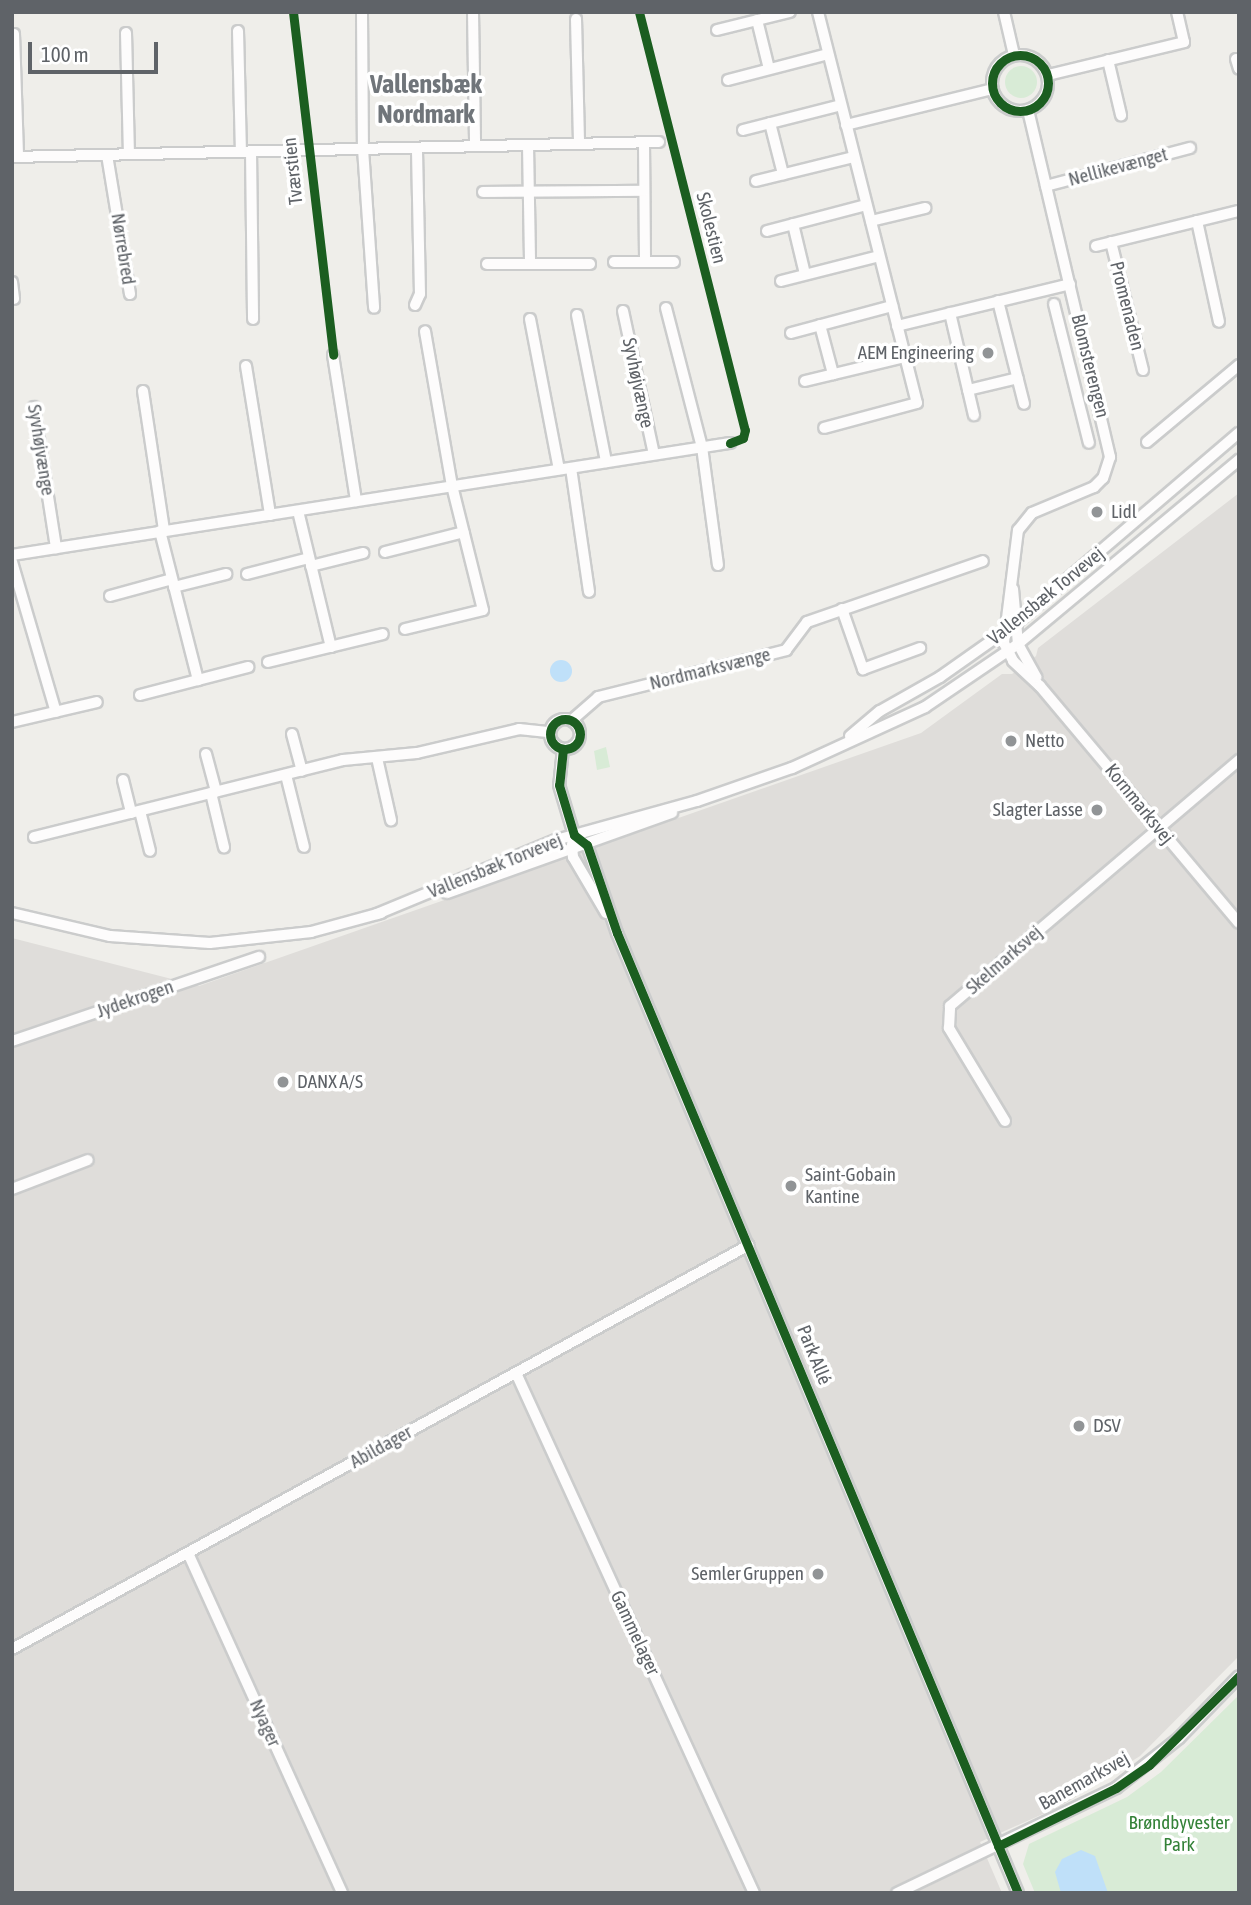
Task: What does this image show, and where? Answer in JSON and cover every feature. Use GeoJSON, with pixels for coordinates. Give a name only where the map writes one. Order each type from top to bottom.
{"type":"FeatureCollection","features":[{"type":"Feature","properties":{"kind":"street"},"geometry":{"type":"LineString","coordinates":[[362,12],[363,149],[374,308]]}},
{"type":"Feature","properties":{"kind":"street"},"geometry":{"type":"LineString","coordinates":[[473,12],[475,146]]}},
{"type":"Feature","properties":{"kind":"street"},"geometry":{"type":"LineString","coordinates":[[717,30],[790,12]]}},
{"type":"Feature","properties":{"kind":"street"},"geometry":{"type":"LineString","coordinates":[[818,12],[917,403],[824,428]]}},
{"type":"Feature","properties":{"kind":"street"},"geometry":{"type":"LineString","coordinates":[[1003,12],[1014,55]]}},
{"type":"Feature","properties":{"kind":"street"},"geometry":{"type":"LineString","coordinates":[[1048,75],[1184,42],[1177,12]]}},
{"type":"Feature","properties":{"kind":"street"},"geometry":{"type":"LineString","coordinates":[[576,19],[579,144]]}},
{"type":"Feature","properties":{"kind":"street"},"geometry":{"type":"LineString","coordinates":[[757,20],[769,69]]}},
{"type":"Feature","properties":{"kind":"street"},"geometry":{"type":"LineString","coordinates":[[238,31],[253,319]]}},
{"type":"Feature","properties":{"kind":"street"},"geometry":{"type":"LineString","coordinates":[[126,33],[129,154]]}},
{"type":"Feature","properties":{"kind":"street"},"geometry":{"type":"LineString","coordinates":[[14,34],[15,157],[659,142]]}},
{"type":"Feature","properties":{"kind":"street"},"geometry":{"type":"LineString","coordinates":[[728,80],[828,54]]}},
{"type":"Feature","properties":{"kind":"street"},"geometry":{"type":"LineString","coordinates":[[1014,55],[1036,59],[1048,75],[1046,95],[1028,110],[1005,106],[993,89],[996,68],[1014,55]]}},
{"type":"Feature","properties":{"kind":"street"},"geometry":{"type":"LineString","coordinates":[[1108,60],[1121,115]]}},
{"type":"Feature","properties":{"kind":"street"},"geometry":{"type":"LineString","coordinates":[[846,125],[993,89]]}},
{"type":"Feature","properties":{"kind":"street"},"geometry":{"type":"LineString","coordinates":[[743,130],[841,105]]}},
{"type":"Feature","properties":{"kind":"street","name":"Blomsterengen"},"geometry":{"type":"LineString","coordinates":[[1003,633],[1016,536],[1024,522],[1032,513],[1094,487],[1109,466],[1110,448],[1028,110]]}},
{"type":"Feature","properties":{"kind":"street"},"geometry":{"type":"LineString","coordinates":[[770,123],[783,174]]}},
{"type":"Feature","properties":{"kind":"street"},"geometry":{"type":"LineString","coordinates":[[643,143],[645,262]]}},
{"type":"Feature","properties":{"kind":"street"},"geometry":{"type":"LineString","coordinates":[[528,145],[530,264]]}},
{"type":"Feature","properties":{"kind":"street"},"geometry":{"type":"LineString","coordinates":[[415,305],[420,294],[417,148]]}},
{"type":"Feature","properties":{"kind":"street","name":"Nellikevænget"},"geometry":{"type":"LineString","coordinates":[[1046,186],[1190,148]]}},
{"type":"Feature","properties":{"kind":"street","name":"Nørrebred"},"geometry":{"type":"LineString","coordinates":[[107,155],[130,294]]}},
{"type":"Feature","properties":{"kind":"street"},"geometry":{"type":"LineString","coordinates":[[756,181],[855,157]]}},
{"type":"Feature","properties":{"kind":"street"},"geometry":{"type":"LineString","coordinates":[[483,192],[644,191]]}},
{"type":"Feature","properties":{"kind":"street"},"geometry":{"type":"LineString","coordinates":[[767,230],[866,205]]}},
{"type":"Feature","properties":{"kind":"street"},"geometry":{"type":"LineString","coordinates":[[871,221],[925,208]]}},
{"type":"Feature","properties":{"kind":"street","name":"Promenaden"},"geometry":{"type":"LineString","coordinates":[[1096,246],[1239,211]]}},
{"type":"Feature","properties":{"kind":"street"},"geometry":{"type":"LineString","coordinates":[[1197,221],[1219,322]]}},
{"type":"Feature","properties":{"kind":"street"},"geometry":{"type":"LineString","coordinates":[[793,224],[805,274]]}},
{"type":"Feature","properties":{"kind":"street","name":"Promenaden"},"geometry":{"type":"LineString","coordinates":[[1111,242],[1143,370]]}},
{"type":"Feature","properties":{"kind":"street"},"geometry":{"type":"LineString","coordinates":[[780,281],[879,256]]}},
{"type":"Feature","properties":{"kind":"street"},"geometry":{"type":"LineString","coordinates":[[614,262],[674,262]]}},
{"type":"Feature","properties":{"kind":"street"},"geometry":{"type":"LineString","coordinates":[[486,264],[590,264]]}},
{"type":"Feature","properties":{"kind":"street"},"geometry":{"type":"LineString","coordinates":[[12,282],[14,299]]}},
{"type":"Feature","properties":{"kind":"street"},"geometry":{"type":"LineString","coordinates":[[897,326],[1070,284]]}},
{"type":"Feature","properties":{"kind":"street"},"geometry":{"type":"LineString","coordinates":[[998,301],[1024,404]]}},
{"type":"Feature","properties":{"kind":"street"},"geometry":{"type":"LineString","coordinates":[[1054,304],[1089,443]]}},
{"type":"Feature","properties":{"kind":"street"},"geometry":{"type":"LineString","coordinates":[[791,333],[892,306]]}},
{"type":"Feature","properties":{"kind":"street"},"geometry":{"type":"LineString","coordinates":[[666,307],[702,447],[718,565]]}},
{"type":"Feature","properties":{"kind":"street","name":"Syvhøjvænge"},"geometry":{"type":"LineString","coordinates":[[622,311],[654,454]]}},
{"type":"Feature","properties":{"kind":"street"},"geometry":{"type":"LineString","coordinates":[[950,313],[974,415]]}},
{"type":"Feature","properties":{"kind":"street"},"geometry":{"type":"LineString","coordinates":[[577,315],[606,462]]}},
{"type":"Feature","properties":{"kind":"street"},"geometry":{"type":"LineString","coordinates":[[530,319],[559,469]]}},
{"type":"Feature","properties":{"kind":"street"},"geometry":{"type":"LineString","coordinates":[[820,326],[833,374]]}},
{"type":"Feature","properties":{"kind":"street"},"geometry":{"type":"LineString","coordinates":[[405,629],[484,610],[452,486],[425,331]]}},
{"type":"Feature","properties":{"kind":"street"},"geometry":{"type":"LineString","coordinates":[[1065,350],[1085,345]]}},
{"type":"Feature","properties":{"kind":"street"},"geometry":{"type":"LineString","coordinates":[[333,355],[356,501]]}},
{"type":"Feature","properties":{"kind":"street"},"geometry":{"type":"LineString","coordinates":[[805,381],[905,357]]}},
{"type":"Feature","properties":{"kind":"street"},"geometry":{"type":"LineString","coordinates":[[1147,442],[1239,365]]}},
{"type":"Feature","properties":{"kind":"street"},"geometry":{"type":"LineString","coordinates":[[246,366],[270,515]]}},
{"type":"Feature","properties":{"kind":"street"},"geometry":{"type":"LineString","coordinates":[[968,390],[1018,378]]}},
{"type":"Feature","properties":{"kind":"street"},"geometry":{"type":"LineString","coordinates":[[143,391],[162,530],[198,680]]}},
{"type":"Feature","properties":{"kind":"street","name":"Syvhøjvænge"},"geometry":{"type":"LineString","coordinates":[[34,407],[56,548]]}},
{"type":"Feature","properties":{"kind":"street","name":"Vallensbæk Torvevej"},"geometry":{"type":"LineString","coordinates":[[842,743],[880,711],[940,677],[1015,624],[1239,433]]}},
{"type":"Feature","properties":{"kind":"street","name":"Syvhøjvænge"},"geometry":{"type":"LineString","coordinates":[[12,555],[730,443]]}},
{"type":"Feature","properties":{"kind":"street","name":"Vallensbæk Torvevej"},"geometry":{"type":"LineString","coordinates":[[12,911],[46,922],[143,941],[210,943],[278,938],[377,914],[587,845],[697,801],[792,768],[925,707],[1007,653],[1239,460]]}},
{"type":"Feature","properties":{"kind":"street"},"geometry":{"type":"LineString","coordinates":[[571,468],[589,592]]}},
{"type":"Feature","properties":{"kind":"street"},"geometry":{"type":"LineString","coordinates":[[298,511],[331,647]]}},
{"type":"Feature","properties":{"kind":"street"},"geometry":{"type":"LineString","coordinates":[[385,552],[464,532]]}},
{"type":"Feature","properties":{"kind":"street"},"geometry":{"type":"LineString","coordinates":[[247,574],[363,553]]}},
{"type":"Feature","properties":{"kind":"street","name":"Nordmarksvænge"},"geometry":{"type":"LineString","coordinates":[[572,720],[598,697],[786,650],[807,622],[983,561]]}},
{"type":"Feature","properties":{"kind":"street"},"geometry":{"type":"LineString","coordinates":[[12,562],[56,712]]}},
{"type":"Feature","properties":{"kind":"street"},"geometry":{"type":"LineString","coordinates":[[110,596],[226,574]]}},
{"type":"Feature","properties":{"kind":"street","name":"Blomsterengen"},"geometry":{"type":"LineString","coordinates":[[1012,575],[1018,644]]}},
{"type":"Feature","properties":{"kind":"street"},"geometry":{"type":"LineString","coordinates":[[842,609],[863,669],[920,648]]}},
{"type":"Feature","properties":{"kind":"street"},"geometry":{"type":"LineString","coordinates":[[1003,633],[1007,653]]}},
{"type":"Feature","properties":{"kind":"street"},"geometry":{"type":"LineString","coordinates":[[268,662],[383,634]]}},
{"type":"Feature","properties":{"kind":"street","name":"Kornmarksvej"},"geometry":{"type":"LineString","coordinates":[[1018,644],[1040,685]]}},
{"type":"Feature","properties":{"kind":"street","name":"Kornmarksvej"},"geometry":{"type":"LineString","coordinates":[[1007,653],[1040,685],[1157,828],[1239,922]]}},
{"type":"Feature","properties":{"kind":"street"},"geometry":{"type":"LineString","coordinates":[[140,695],[248,667]]}},
{"type":"Feature","properties":{"kind":"street"},"geometry":{"type":"LineString","coordinates":[[12,722],[97,702]]}},
{"type":"Feature","properties":{"kind":"street"},"geometry":{"type":"LineString","coordinates":[[572,720],[579,728],[580,738],[573,747],[563,749],[555,745],[550,732],[556,722],[572,720]]}},
{"type":"Feature","properties":{"kind":"street"},"geometry":{"type":"LineString","coordinates":[[34,837],[343,760],[377,758],[519,729],[550,732]]}},
{"type":"Feature","properties":{"kind":"street"},"geometry":{"type":"LineString","coordinates":[[292,734],[302,771]]}},
{"type":"Feature","properties":{"kind":"street"},"geometry":{"type":"LineString","coordinates":[[563,749],[559,785],[574,835],[571,850]]}},
{"type":"Feature","properties":{"kind":"street"},"geometry":{"type":"LineString","coordinates":[[206,754],[225,847]]}},
{"type":"Feature","properties":{"kind":"street"},"geometry":{"type":"LineString","coordinates":[[377,758],[391,820]]}},
{"type":"Feature","properties":{"kind":"street","name":"Skelmarksvej"},"geometry":{"type":"LineString","coordinates":[[1005,1121],[949,1028],[950,1006],[1239,760]]}},
{"type":"Feature","properties":{"kind":"street"},"geometry":{"type":"LineString","coordinates":[[286,775],[304,847]]}},
{"type":"Feature","properties":{"kind":"street"},"geometry":{"type":"LineString","coordinates":[[123,780],[150,851]]}},
{"type":"Feature","properties":{"kind":"street","name":"Vallensbæk Torvevej"},"geometry":{"type":"LineString","coordinates":[[377,914],[574,835],[697,801]]}},
{"type":"Feature","properties":{"kind":"street"},"geometry":{"type":"LineString","coordinates":[[574,835],[587,845]]}},
{"type":"Feature","properties":{"kind":"street","name":"Park Allé"},"geometry":{"type":"LineString","coordinates":[[587,845],[617,933],[750,1245],[1018,1893]]}},
{"type":"Feature","properties":{"kind":"street","name":"Park Allé"},"geometry":{"type":"LineString","coordinates":[[571,850],[617,933]]}},
{"type":"Feature","properties":{"kind":"street","name":"Jydekrogen"},"geometry":{"type":"LineString","coordinates":[[12,1041],[259,957]]}},
{"type":"Feature","properties":{"kind":"street"},"geometry":{"type":"LineString","coordinates":[[12,1189],[88,1160]]}},
{"type":"Feature","properties":{"kind":"street","name":"Abildager"},"geometry":{"type":"LineString","coordinates":[[12,1649],[750,1245]]}},
{"type":"Feature","properties":{"kind":"street","name":"Gammelager"},"geometry":{"type":"LineString","coordinates":[[516,1373],[754,1893]]}},
{"type":"Feature","properties":{"kind":"street","name":"Nyager"},"geometry":{"type":"LineString","coordinates":[[187,1553],[342,1893]]}},
{"type":"Feature","properties":{"kind":"street","name":"Banemarksvej"},"geometry":{"type":"LineString","coordinates":[[897,1893],[1106,1793],[1149,1765],[1239,1676]]}},
{"type":"Feature","properties":{"kind":"shaded area"},"geometry":{"type":"Polygon","coordinates":[[[1239,493],[1239,1656],[1140,1756],[1061,1806],[980,1842],[1002,1893],[12,1893],[12,938],[199,986],[921,733],[1002,674],[1012,674],[1036,656],[1038,648],[1239,493]]]}},
{"type":"Feature","properties":{"kind":"green space"},"geometry":{"type":"Polygon","coordinates":[[[1021,66],[1033,70],[1037,82],[1033,94],[1021,98],[1009,94],[1005,82],[1009,70],[1021,66]]]}},
{"type":"Feature","properties":{"kind":"green space"},"geometry":{"type":"Polygon","coordinates":[[[606,747],[610,767],[597,770],[594,751],[606,747]]]}},
{"type":"Feature","properties":{"kind":"green space","name":"Brøndbyvester Park"},"geometry":{"type":"Polygon","coordinates":[[[1239,1695],[1239,1893],[1035,1893],[1023,1864],[1029,1844],[1127,1797],[1161,1772],[1239,1695]]]}},
{"type":"Feature","properties":{"kind":"water"},"geometry":{"type":"Polygon","coordinates":[[[561,660],[569,663],[572,671],[569,679],[561,682],[553,679],[550,671],[553,663],[561,660]]]}},
{"type":"Feature","properties":{"kind":"water"},"geometry":{"type":"Polygon","coordinates":[[[1081,1850],[1095,1856],[1108,1893],[1061,1893],[1055,1872],[1062,1859],[1081,1850]]]}},
{"type":"Feature","properties":{"kind":"cycle path","name":"Tværstien"},"geometry":{"type":"LineString","coordinates":[[293,12],[333,355]]}},
{"type":"Feature","properties":{"kind":"cycle path","name":"Skolestien"},"geometry":{"type":"LineString","coordinates":[[639,12],[745,430],[743,438],[730,443]]}},
{"type":"Feature","properties":{"kind":"cycle path"},"geometry":{"type":"LineString","coordinates":[[1015,55],[1025,55],[1040,63],[1046,72],[1048,83],[1046,94],[1040,103],[1025,111],[1015,111],[997,99],[992,88],[992,78],[1004,60],[1015,55]]}},
{"type":"Feature","properties":{"kind":"cycle path"},"geometry":{"type":"LineString","coordinates":[[565,719],[576,723],[580,734],[576,745],[565,749],[554,745],[550,734],[554,723],[565,719]]}},
{"type":"Feature","properties":{"kind":"cycle path"},"geometry":{"type":"LineString","coordinates":[[563,749],[559,785],[574,835]]}},
{"type":"Feature","properties":{"kind":"cycle path"},"geometry":{"type":"LineString","coordinates":[[574,835],[587,845],[617,933],[1018,1893]]}},
{"type":"Feature","properties":{"kind":"cycle path"},"geometry":{"type":"LineString","coordinates":[[998,1846],[1116,1788],[1149,1765],[1239,1676]]}},
{"type":"Feature","properties":{"kind":"place","name":"AEM Engineering"},"geometry":{"type":"Point","coordinates":[988,353]}},
{"type":"Feature","properties":{"kind":"place","name":"Lidl"},"geometry":{"type":"Point","coordinates":[1097,512]}},
{"type":"Feature","properties":{"kind":"place","name":"Netto"},"geometry":{"type":"Point","coordinates":[1011,741]}},
{"type":"Feature","properties":{"kind":"place","name":"Slagter Lasse"},"geometry":{"type":"Point","coordinates":[1097,810]}},
{"type":"Feature","properties":{"kind":"place","name":"DANX A/S"},"geometry":{"type":"Point","coordinates":[283,1082]}},
{"type":"Feature","properties":{"kind":"place","name":"Saint-Gobain Kantine"},"geometry":{"type":"Point","coordinates":[791,1186]}},
{"type":"Feature","properties":{"kind":"place","name":"DSV"},"geometry":{"type":"Point","coordinates":[1079,1426]}},
{"type":"Feature","properties":{"kind":"place","name":"Semler Gruppen"},"geometry":{"type":"Point","coordinates":[818,1574]}},
{"type":"Feature","properties":{"kind":"district","name":"Vallensbæk Nordmark"},"geometry":{"type":"Point","coordinates":[426,100]}}]}
